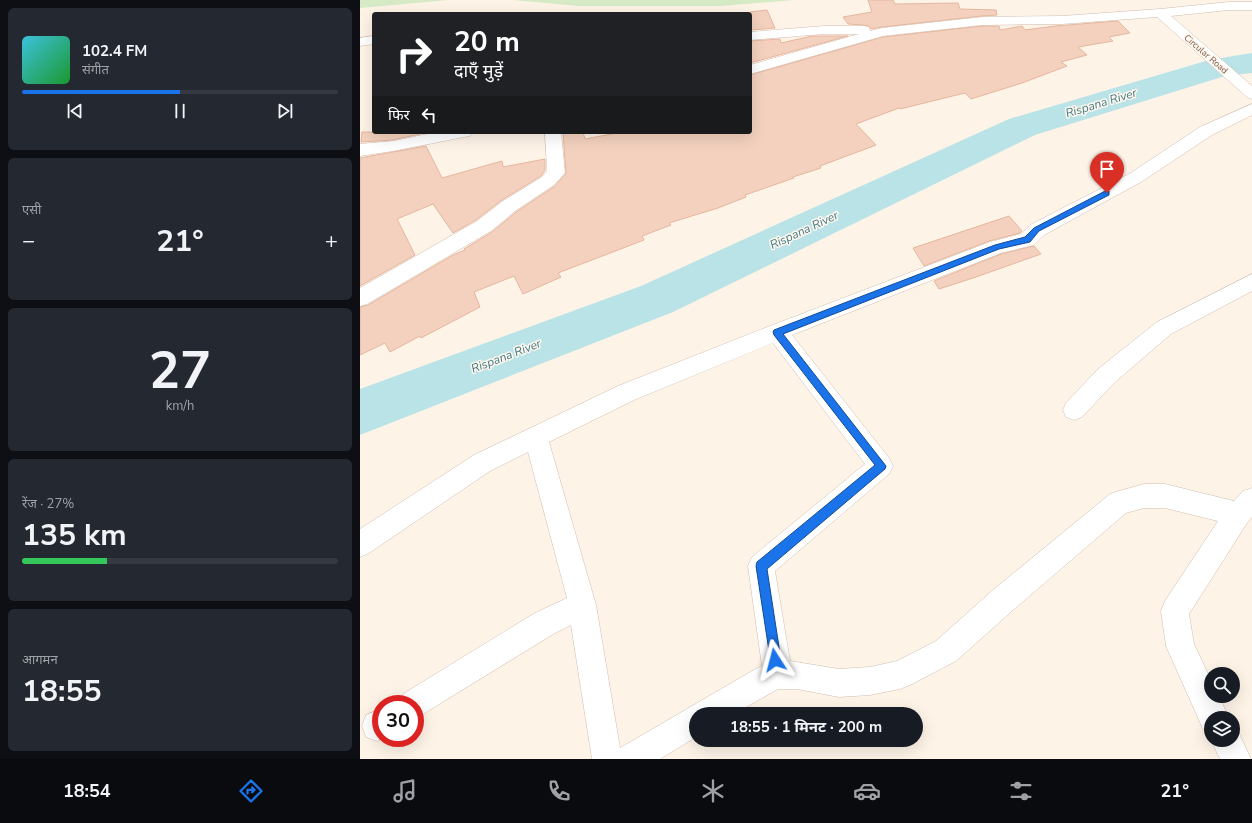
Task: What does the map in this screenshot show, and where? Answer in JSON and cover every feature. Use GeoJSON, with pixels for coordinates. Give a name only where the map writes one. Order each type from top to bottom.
{"type":"FeatureCollection","features":[{"type":"Feature","properties":{"kind":"street"},"geometry":{"type":"LineString","coordinates":[[752,69],[879,33],[982,21],[1062,20],[1160,13],[1212,7],[1252,6]]}},
{"type":"Feature","properties":{"kind":"street","name":"Circular Road"},"geometry":{"type":"LineString","coordinates":[[1160,13],[1252,94]]}},
{"type":"Feature","properties":{"kind":"street"},"geometry":{"type":"LineString","coordinates":[[752,36],[836,29],[864,30],[879,33]]}},
{"type":"Feature","properties":{"kind":"street"},"geometry":{"type":"LineString","coordinates":[[360,42],[372,40]]}},
{"type":"Feature","properties":{"kind":"street"},"geometry":{"type":"LineString","coordinates":[[360,544],[482,463],[626,393],[777,332],[997,247],[1027,240],[1037,230],[1135,178],[1206,131],[1252,109]]}},
{"type":"Feature","properties":{"kind":"street"},"geometry":{"type":"LineString","coordinates":[[360,150],[393,146],[454,134]]}},
{"type":"Feature","properties":{"kind":"street"},"geometry":{"type":"LineString","coordinates":[[360,298],[464,239],[484,226],[509,206],[548,181],[556,173],[553,134]]}},
{"type":"Feature","properties":{"kind":"street"},"geometry":{"type":"LineString","coordinates":[[1074,410],[1106,376],[1164,328],[1252,282]]}},
{"type":"Feature","properties":{"kind":"street"},"geometry":{"type":"LineString","coordinates":[[777,332],[881,466],[761,566],[778,676]]}},
{"type":"Feature","properties":{"kind":"street"},"geometry":{"type":"LineString","coordinates":[[536,437],[582,605],[608,759]]}},
{"type":"Feature","properties":{"kind":"street"},"geometry":{"type":"LineString","coordinates":[[718,707],[762,681],[778,676],[797,675],[839,683],[870,681],[900,675],[946,651],[1003,600],[1119,504],[1144,496],[1165,496],[1245,507],[1175,611],[1180,646],[1211,711]]}},
{"type":"Feature","properties":{"kind":"street"},"geometry":{"type":"LineString","coordinates":[[424,697],[545,623],[582,605]]}},
{"type":"Feature","properties":{"kind":"street"},"geometry":{"type":"LineString","coordinates":[[631,759],[689,724]]}},
{"type":"Feature","properties":{"kind":"street"},"geometry":{"type":"LineString","coordinates":[[1230,747],[1236,759]]}},
{"type":"Feature","properties":{"kind":"green space"},"geometry":{"type":"Polygon","coordinates":[[[360,0],[449,0],[360,8],[360,0]]]}},
{"type":"Feature","properties":{"kind":"green space"},"geometry":{"type":"Polygon","coordinates":[[[512,0],[794,0],[721,6],[579,6],[512,0]]]}},
{"type":"Feature","properties":{"kind":"building"},"geometry":{"type":"Polygon","coordinates":[[[868,0],[893,0],[895,4],[958,3],[960,9],[996,10],[997,15],[871,29],[869,26],[848,24],[843,17],[872,12],[868,0]]]}},
{"type":"Feature","properties":{"kind":"building"},"geometry":{"type":"Polygon","coordinates":[[[767,10],[775,28],[752,30],[752,12],[750,12],[767,10]]]}},
{"type":"Feature","properties":{"kind":"building"},"geometry":{"type":"Polygon","coordinates":[[[1118,21],[1130,33],[1109,37],[1113,41],[1078,47],[1087,55],[1061,62],[1067,66],[1022,83],[971,99],[965,93],[899,108],[856,124],[876,145],[820,166],[821,168],[745,195],[746,197],[718,208],[669,223],[671,225],[642,236],[644,240],[558,273],[561,277],[523,294],[514,276],[474,292],[480,307],[421,338],[420,336],[390,352],[385,343],[360,355],[360,307],[368,305],[453,255],[465,250],[464,249],[492,232],[516,212],[555,186],[566,173],[563,134],[584,134],[585,139],[611,134],[752,134],[752,74],[883,37],[982,26],[999,26],[1000,30],[1022,26],[1025,30],[1118,21]]]}},
{"type":"Feature","properties":{"kind":"building"},"geometry":{"type":"Polygon","coordinates":[[[812,36],[848,36],[752,62],[752,41],[780,39],[781,43],[812,36]]]}},
{"type":"Feature","properties":{"kind":"building"},"geometry":{"type":"Polygon","coordinates":[[[362,132],[372,132],[372,134],[420,134],[393,140],[361,142],[362,132]]]}},
{"type":"Feature","properties":{"kind":"building"},"geometry":{"type":"Polygon","coordinates":[[[426,146],[442,178],[502,161],[503,167],[545,159],[545,170],[541,176],[502,200],[476,220],[453,233],[433,204],[397,219],[415,255],[360,286],[360,158],[426,146]]]}},
{"type":"Feature","properties":{"kind":"building"},"geometry":{"type":"Polygon","coordinates":[[[1009,216],[1022,231],[1020,233],[989,241],[924,266],[913,248],[1009,216]]]}},
{"type":"Feature","properties":{"kind":"building"},"geometry":{"type":"Polygon","coordinates":[[[1034,246],[1041,254],[939,289],[934,281],[1001,254],[1034,246]]]}},
{"type":"Feature","properties":{"kind":"waterway","name":"Rispana River"},"geometry":{"type":"LineString","coordinates":[[360,412],[657,299],[1022,127],[1221,67],[1252,63]]}},
{"type":"Feature","properties":{"kind":"route"},"geometry":{"type":"LineString","coordinates":[[775,660],[761,566],[881,466],[777,332],[997,247],[1027,240],[1037,230],[1107,193]]}}]}
